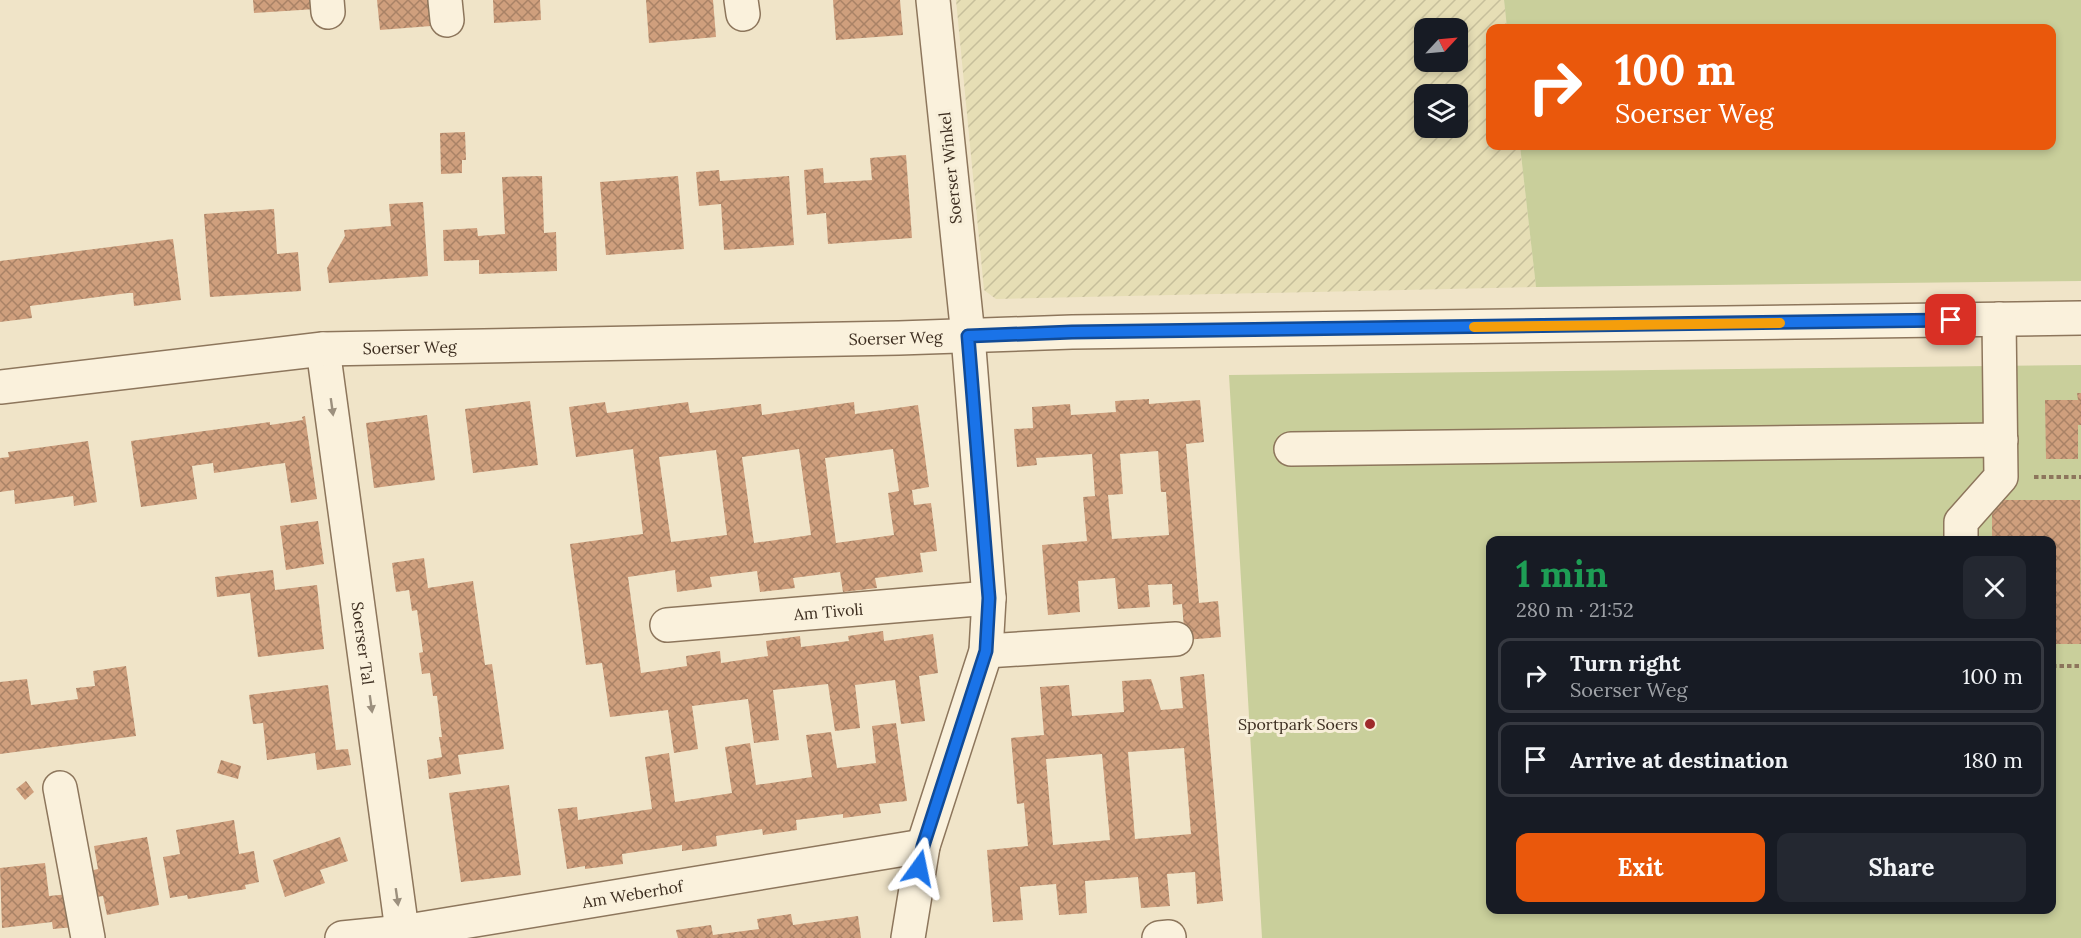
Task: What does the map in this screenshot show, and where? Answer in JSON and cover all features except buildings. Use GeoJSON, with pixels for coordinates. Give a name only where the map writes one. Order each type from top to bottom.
{"type":"FeatureCollection","features":[{"type":"Feature","properties":{"kind":"street","name":"Soerser Winkel"},"geometry":{"type":"LineString","coordinates":[[933,0],[968,336]]}},
{"type":"Feature","properties":{"kind":"street","name":"Soerser Weg"},"geometry":{"type":"LineString","coordinates":[[0,387],[324,349],[1072,332],[2081,318]]}},
{"type":"Feature","properties":{"kind":"street"},"geometry":{"type":"LineString","coordinates":[[1961,536],[1961,522],[2001,477],[1999,320]]}},
{"type":"Feature","properties":{"kind":"street"},"geometry":{"type":"LineString","coordinates":[[916,937],[923,846],[986,651],[989,598],[968,336]]}},
{"type":"Feature","properties":{"kind":"street","name":"Soerser Tal"},"geometry":{"type":"LineString","coordinates":[[324,349],[403,935]]}},
{"type":"Feature","properties":{"kind":"street"},"geometry":{"type":"LineString","coordinates":[[1291,449],[2001,440]]}},
{"type":"Feature","properties":{"kind":"street","name":"Am Tivoli"},"geometry":{"type":"LineString","coordinates":[[667,625],[989,598]]}},
{"type":"Feature","properties":{"kind":"street"},"geometry":{"type":"LineString","coordinates":[[986,651],[1176,639]]}},
{"type":"Feature","properties":{"kind":"street"},"geometry":{"type":"LineString","coordinates":[[60,788],[88,938]]}},
{"type":"Feature","properties":{"kind":"street","name":"Am Weberhof"},"geometry":{"type":"LineString","coordinates":[[342,938],[403,935],[923,846]]}},
{"type":"Feature","properties":{"kind":"street"},"geometry":{"type":"LineString","coordinates":[[1159,938],[1169,937]]}},
{"type":"Feature","properties":{"kind":"path"},"geometry":{"type":"LineString","coordinates":[[2001,477],[2081,477]]}},
{"type":"Feature","properties":{"kind":"path"},"geometry":{"type":"LineString","coordinates":[[2056,666],[2081,666]]}},
{"type":"Feature","properties":{"kind":"shaded area"},"geometry":{"type":"Polygon","coordinates":[[[956,0],[1504,0],[1507,24],[1486,24],[1486,150],[1520,150],[1536,287],[996,299],[984,290],[956,0]]]}},
{"type":"Feature","properties":{"kind":"green space"},"geometry":{"type":"Polygon","coordinates":[[[1504,0],[2081,0],[2081,281],[1536,287],[1520,150],[2056,150],[2056,24],[1507,24],[1504,0]]]}},
{"type":"Feature","properties":{"kind":"green space","name":"Sportpark Soers"},"geometry":{"type":"Polygon","coordinates":[[[2081,365],[2081,938],[1262,938],[1229,375],[2081,365]]]}},
{"type":"Feature","properties":{"kind":"slow traffic"},"geometry":{"type":"LineString","coordinates":[[1474,327],[1780,323]]}},
{"type":"Feature","properties":{"kind":"place","name":"Sportpark Soers"},"geometry":{"type":"Point","coordinates":[1370,724]}},
{"type":"Feature","properties":{"kind":"route"},"geometry":{"type":"LineString","coordinates":[[919,868],[923,846],[986,651],[989,598],[968,336],[1072,332],[1951,320]]}}]}
